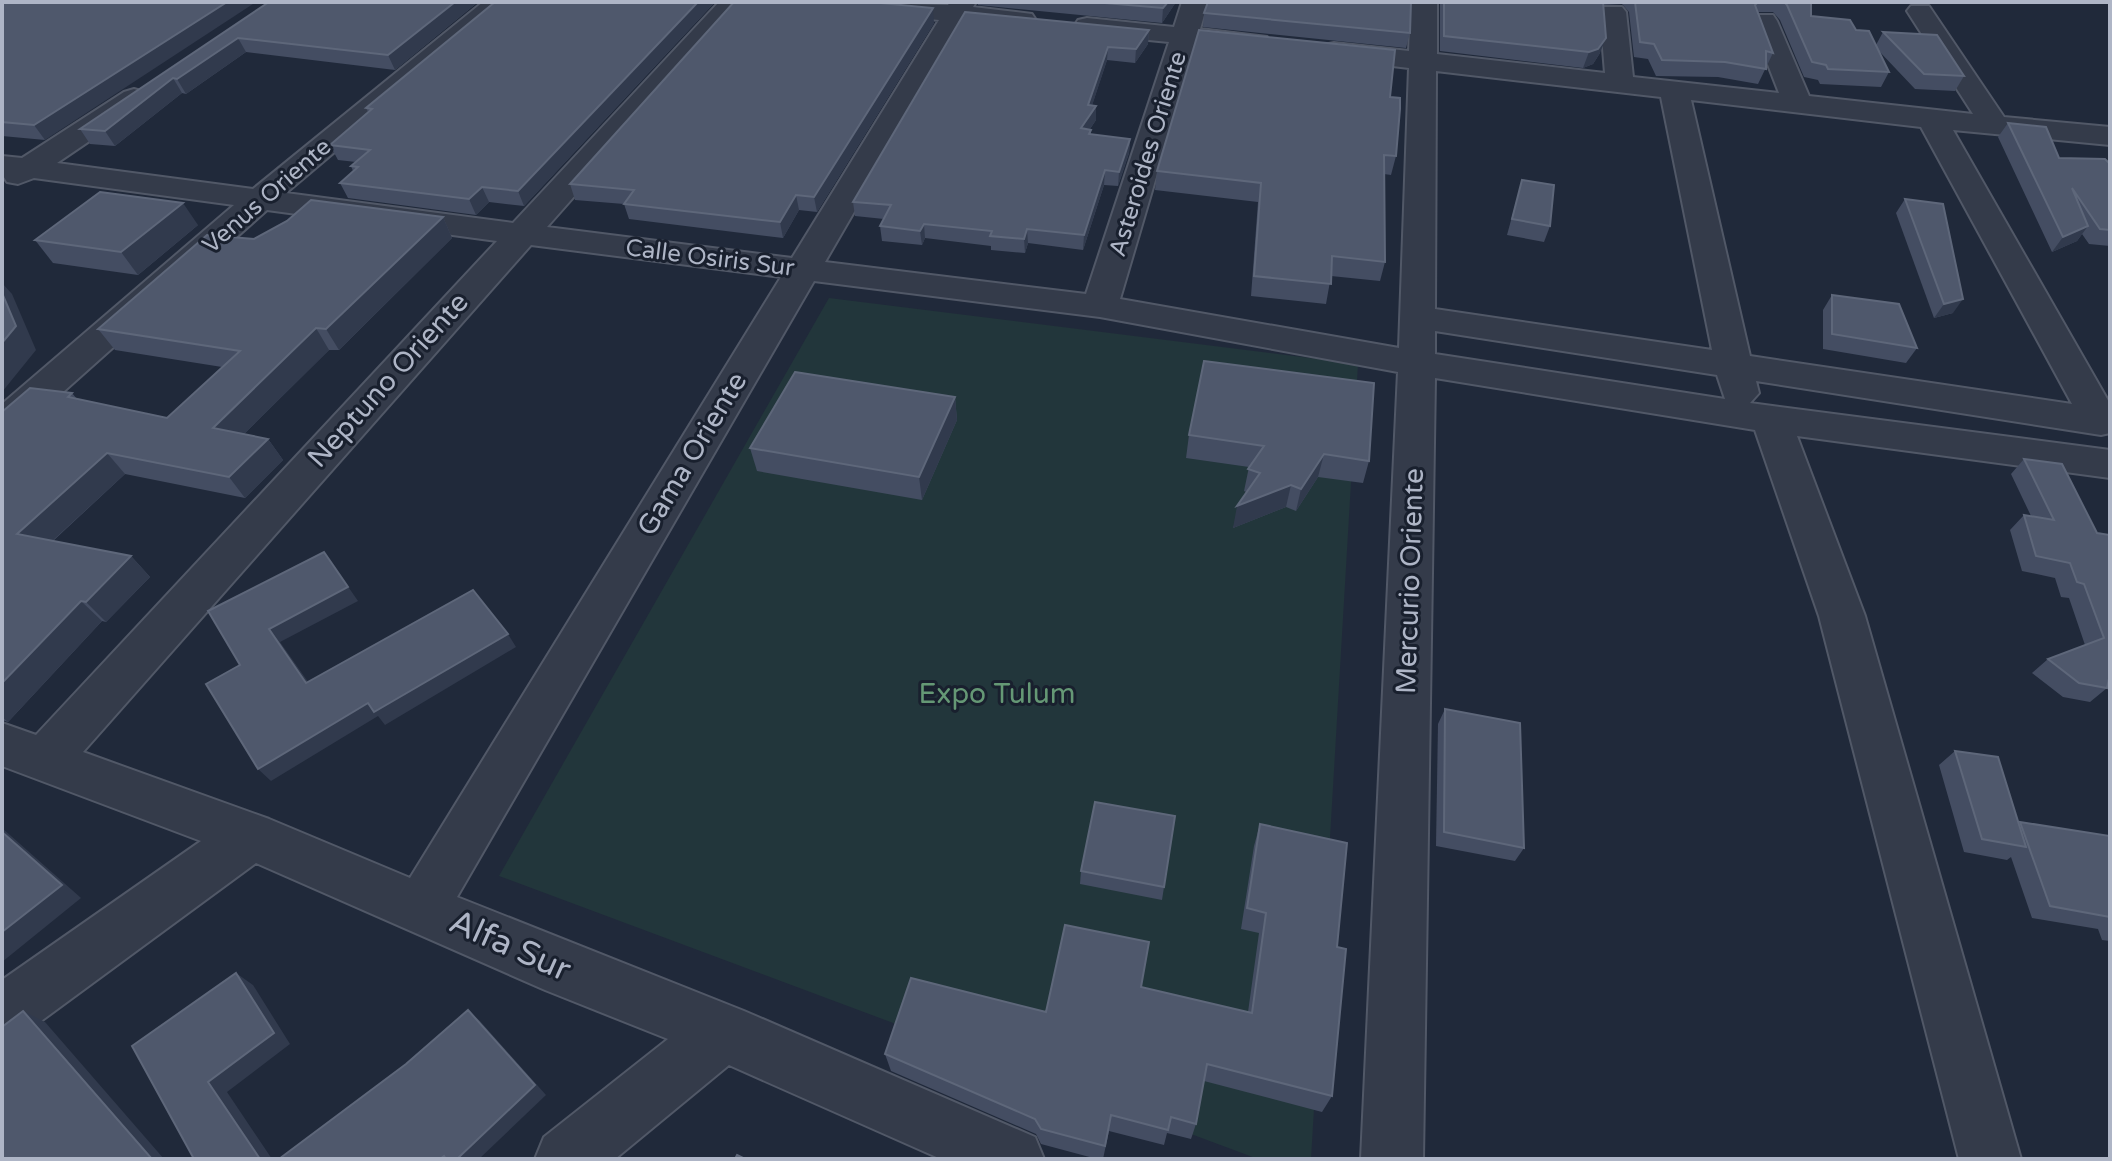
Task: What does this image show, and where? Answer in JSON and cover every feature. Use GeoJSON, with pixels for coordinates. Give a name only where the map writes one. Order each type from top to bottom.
{"type":"FeatureCollection","features":[{"type":"Feature","properties":{"kind":"street","name":"Venus Oriente"},"geometry":{"type":"LineString","coordinates":[[2,425],[262,199],[499,2]]}},
{"type":"Feature","properties":{"kind":"street","name":"Neptuno Oriente"},"geometry":{"type":"LineString","coordinates":[[23,752],[520,234],[733,2]]}},
{"type":"Feature","properties":{"kind":"street"},"geometry":{"type":"LineString","coordinates":[[838,2],[959,8],[1055,23],[1279,45]]}},
{"type":"Feature","properties":{"kind":"street","name":"Asteroides Oriente"},"geometry":{"type":"LineString","coordinates":[[1100,306],[1195,2]]}},
{"type":"Feature","properties":{"kind":"street","name":"Mercurio Oriente"},"geometry":{"type":"LineString","coordinates":[[1392,1159],[1424,2]]}},
{"type":"Feature","properties":{"kind":"street","name":"Gama Oriente"},"geometry":{"type":"LineString","coordinates":[[422,907],[959,8]]}},
{"type":"Feature","properties":{"kind":"street"},"geometry":{"type":"LineString","coordinates":[[1920,11],[1995,125]]}},
{"type":"Feature","properties":{"kind":"street"},"geometry":{"type":"LineString","coordinates":[[1613,12],[1620,83]]}},
{"type":"Feature","properties":{"kind":"street"},"geometry":{"type":"LineString","coordinates":[[1764,21],[1798,104]]}},
{"type":"Feature","properties":{"kind":"street"},"geometry":{"type":"LineString","coordinates":[[1311,49],[2110,136]]}},
{"type":"Feature","properties":{"kind":"street"},"geometry":{"type":"LineString","coordinates":[[11,173],[161,80]]}},
{"type":"Feature","properties":{"kind":"street"},"geometry":{"type":"LineString","coordinates":[[1674,89],[1735,366],[1842,616],[1990,1159]]}},
{"type":"Feature","properties":{"kind":"street"},"geometry":{"type":"LineString","coordinates":[[1932,119],[2107,428]]}},
{"type":"Feature","properties":{"kind":"street","name":"Calle Osiris Sur"},"geometry":{"type":"LineString","coordinates":[[11,173],[262,199],[1100,306],[1417,340]]}},
{"type":"Feature","properties":{"kind":"street"},"geometry":{"type":"LineString","coordinates":[[1417,340],[1735,366],[2107,428]]}},
{"type":"Feature","properties":{"kind":"street"},"geometry":{"type":"LineString","coordinates":[[1417,340],[1758,417],[2110,464]]}},
{"type":"Feature","properties":{"kind":"street","name":"Alfa Sur"},"geometry":{"type":"LineString","coordinates":[[23,752],[251,836],[565,970],[723,1032],[1013,1159]]}},
{"type":"Feature","properties":{"kind":"street"},"geometry":{"type":"LineString","coordinates":[[2,1015],[251,836]]}},
{"type":"Feature","properties":{"kind":"street"},"geometry":{"type":"LineString","coordinates":[[566,1159],[723,1032]]}},
{"type":"Feature","properties":{"kind":"green space","name":"Expo Tulum"},"geometry":{"type":"Polygon","coordinates":[[[829,298],[1358,364],[1311,1159],[1258,1159],[499,876],[829,298]]]}},
{"type":"Feature","properties":{"kind":"building"},"geometry":{"type":"Polygon","coordinates":[[[2,2],[227,2],[34,125],[2,122],[2,2]]]}},
{"type":"Feature","properties":{"kind":"building"},"geometry":{"type":"Polygon","coordinates":[[[269,2],[455,2],[388,55],[238,38],[177,79],[173,78],[105,131],[80,129],[269,2]]]}},
{"type":"Feature","properties":{"kind":"building"},"geometry":{"type":"Polygon","coordinates":[[[495,2],[698,2],[518,191],[482,187],[469,199],[340,183],[358,167],[351,166],[370,150],[330,145],[372,109],[366,108],[495,2]]]}},
{"type":"Feature","properties":{"kind":"building"},"geometry":{"type":"Polygon","coordinates":[[[734,2],[870,2],[933,8],[814,197],[796,195],[780,222],[624,204],[634,190],[570,184],[734,2]]]}},
{"type":"Feature","properties":{"kind":"building"},"geometry":{"type":"Polygon","coordinates":[[[1093,2],[1168,2],[1163,8],[1093,2]]]}},
{"type":"Feature","properties":{"kind":"building"},"geometry":{"type":"Polygon","coordinates":[[[1208,2],[1411,2],[1410,33],[1204,13],[1208,2]]]}},
{"type":"Feature","properties":{"kind":"building"},"geometry":{"type":"Polygon","coordinates":[[[1444,2],[1603,2],[1606,38],[1598,49],[1589,52],[1444,36],[1444,2]]]}},
{"type":"Feature","properties":{"kind":"building"},"geometry":{"type":"Polygon","coordinates":[[[1635,2],[1758,2],[1755,5],[1773,53],[1766,51],[1766,69],[1725,62],[1662,60],[1654,44],[1640,42],[1635,2]]]}},
{"type":"Feature","properties":{"kind":"building"},"geometry":{"type":"Polygon","coordinates":[[[1784,2],[1811,2],[1811,16],[1850,20],[1856,30],[1869,31],[1889,72],[1828,69],[1826,65],[1812,62],[1784,2]]]}},
{"type":"Feature","properties":{"kind":"building"},"geometry":{"type":"Polygon","coordinates":[[[965,12],[1149,30],[1136,49],[1108,47],[1088,105],[1096,106],[1081,128],[1091,130],[1089,134],[1130,139],[1119,172],[1105,170],[1084,235],[1027,229],[1024,239],[990,236],[992,231],[924,224],[920,231],[880,226],[891,205],[853,202],[965,12]]]}},
{"type":"Feature","properties":{"kind":"building"},"geometry":{"type":"Polygon","coordinates":[[[1199,30],[1395,50],[1390,97],[1400,98],[1400,109],[1396,156],[1384,155],[1385,262],[1332,256],[1331,284],[1254,276],[1261,183],[1157,171],[1199,30]]]}},
{"type":"Feature","properties":{"kind":"building"},"geometry":{"type":"Polygon","coordinates":[[[1883,32],[1937,35],[1964,76],[1924,74],[1883,32]]]}},
{"type":"Feature","properties":{"kind":"building"},"geometry":{"type":"Polygon","coordinates":[[[2008,123],[2046,127],[2059,158],[2105,159],[2110,164],[2110,230],[2100,229],[2072,188],[2088,226],[2063,237],[2008,123]]]}},
{"type":"Feature","properties":{"kind":"building"},"geometry":{"type":"Polygon","coordinates":[[[1522,180],[1554,185],[1550,226],[1512,219],[1522,180]]]}},
{"type":"Feature","properties":{"kind":"building"},"geometry":{"type":"Polygon","coordinates":[[[100,192],[183,203],[121,252],[35,240],[100,192]]]}},
{"type":"Feature","properties":{"kind":"building"},"geometry":{"type":"Polygon","coordinates":[[[1905,199],[1943,204],[1963,299],[1944,304],[1905,199]]]}},
{"type":"Feature","properties":{"kind":"building"},"geometry":{"type":"Polygon","coordinates":[[[311,200],[443,217],[326,329],[316,328],[213,428],[268,439],[229,477],[107,453],[17,534],[131,556],[86,602],[81,601],[2,683],[2,412],[30,388],[72,393],[68,397],[167,418],[240,351],[98,329],[207,235],[254,239],[287,221],[311,200]]]}},
{"type":"Feature","properties":{"kind":"building"},"geometry":{"type":"Polygon","coordinates":[[[2,293],[16,326],[2,343],[2,293]]]}},
{"type":"Feature","properties":{"kind":"building"},"geometry":{"type":"Polygon","coordinates":[[[1832,295],[1899,304],[1917,348],[1832,334],[1832,295]]]}},
{"type":"Feature","properties":{"kind":"building"},"geometry":{"type":"Polygon","coordinates":[[[1204,361],[1374,383],[1369,461],[1324,454],[1301,489],[1291,485],[1237,506],[1260,473],[1248,469],[1264,446],[1189,435],[1204,361]]]}},
{"type":"Feature","properties":{"kind":"building"},"geometry":{"type":"Polygon","coordinates":[[[795,372],[955,397],[919,477],[750,448],[795,372]]]}},
{"type":"Feature","properties":{"kind":"building"},"geometry":{"type":"Polygon","coordinates":[[[2024,459],[2062,464],[2097,533],[2110,535],[2110,674],[2107,688],[2079,683],[2048,659],[2104,638],[2084,584],[2077,582],[2070,563],[2036,556],[2024,515],[2054,520],[2024,459]]]}},
{"type":"Feature","properties":{"kind":"building"},"geometry":{"type":"Polygon","coordinates":[[[324,552],[348,587],[269,629],[306,683],[473,590],[508,634],[374,712],[368,703],[258,769],[206,684],[240,665],[208,611],[324,552]]]}},
{"type":"Feature","properties":{"kind":"building"},"geometry":{"type":"Polygon","coordinates":[[[1445,709],[1520,723],[1524,848],[1444,832],[1445,709]]]}},
{"type":"Feature","properties":{"kind":"building"},"geometry":{"type":"Polygon","coordinates":[[[1955,751],[1998,757],[2026,847],[1982,839],[1955,751]]]}},
{"type":"Feature","properties":{"kind":"building"},"geometry":{"type":"Polygon","coordinates":[[[1095,802],[1175,816],[1164,887],[1081,871],[1095,802]]]}},
{"type":"Feature","properties":{"kind":"building"},"geometry":{"type":"Polygon","coordinates":[[[2020,822],[2110,836],[2110,917],[2050,906],[2020,822]]]}},
{"type":"Feature","properties":{"kind":"building"},"geometry":{"type":"Polygon","coordinates":[[[1260,824],[1347,843],[1337,947],[1346,949],[1332,1096],[1207,1064],[1196,1124],[1171,1117],[1168,1130],[1111,1115],[1105,1146],[1041,1129],[1035,1119],[885,1054],[911,978],[1046,1012],[1065,925],[1149,942],[1141,987],[1252,1013],[1266,913],[1247,908],[1260,824]]]}},
{"type":"Feature","properties":{"kind":"building"},"geometry":{"type":"Polygon","coordinates":[[[2,832],[62,885],[2,932],[2,832]]]}},
{"type":"Feature","properties":{"kind":"building"},"geometry":{"type":"Polygon","coordinates":[[[236,973],[274,1033],[208,1082],[260,1159],[194,1159],[132,1046],[236,973]]]}},
{"type":"Feature","properties":{"kind":"building"},"geometry":{"type":"Polygon","coordinates":[[[468,1010],[535,1085],[457,1159],[446,1159],[444,1156],[440,1159],[279,1159],[406,1064],[468,1010]]]}},
{"type":"Feature","properties":{"kind":"building"},"geometry":{"type":"Polygon","coordinates":[[[23,1011],[152,1159],[2,1159],[2,1027],[23,1011]]]}}]}
